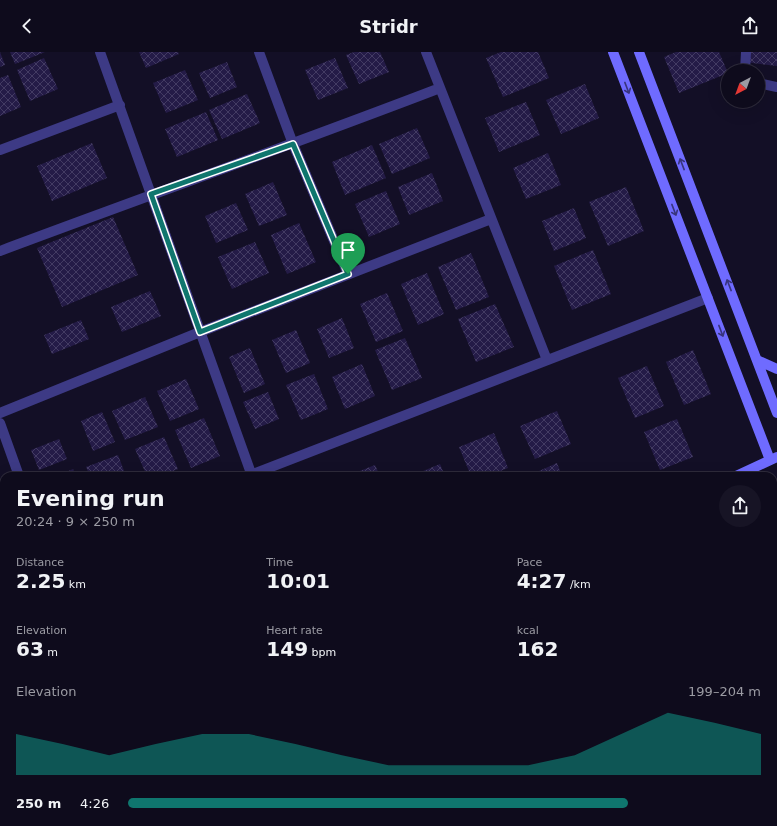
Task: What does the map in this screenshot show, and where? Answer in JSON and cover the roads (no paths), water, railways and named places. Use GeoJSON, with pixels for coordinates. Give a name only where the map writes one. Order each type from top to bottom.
{"type":"FeatureCollection","features":[{"type":"Feature","properties":{"kind":"street"},"geometry":{"type":"LineString","coordinates":[[100,52],[249,472]]}},
{"type":"Feature","properties":{"kind":"street"},"geometry":{"type":"LineString","coordinates":[[259,52],[293,144],[348,274]]}},
{"type":"Feature","properties":{"kind":"street"},"geometry":{"type":"LineString","coordinates":[[426,52],[547,360]]}},
{"type":"Feature","properties":{"kind":"street"},"geometry":{"type":"LineString","coordinates":[[613,52],[708,298],[774,459],[745,472]]}},
{"type":"Feature","properties":{"kind":"street"},"geometry":{"type":"LineString","coordinates":[[639,52],[777,413]]}},
{"type":"Feature","properties":{"kind":"street"},"geometry":{"type":"LineString","coordinates":[[745,64],[746,52]]}},
{"type":"Feature","properties":{"kind":"street"},"geometry":{"type":"LineString","coordinates":[[765,84],[777,87]]}},
{"type":"Feature","properties":{"kind":"street"},"geometry":{"type":"LineString","coordinates":[[0,250],[151,194],[293,144],[440,88]]}},
{"type":"Feature","properties":{"kind":"street"},"geometry":{"type":"LineString","coordinates":[[0,150],[120,105]]}},
{"type":"Feature","properties":{"kind":"street"},"geometry":{"type":"LineString","coordinates":[[0,413],[200,332],[492,219]]}},
{"type":"Feature","properties":{"kind":"street"},"geometry":{"type":"LineString","coordinates":[[260,472],[708,298]]}},
{"type":"Feature","properties":{"kind":"street"},"geometry":{"type":"LineString","coordinates":[[757,360],[777,369]]}},
{"type":"Feature","properties":{"kind":"street"},"geometry":{"type":"LineString","coordinates":[[0,424],[18,472]]}}]}
